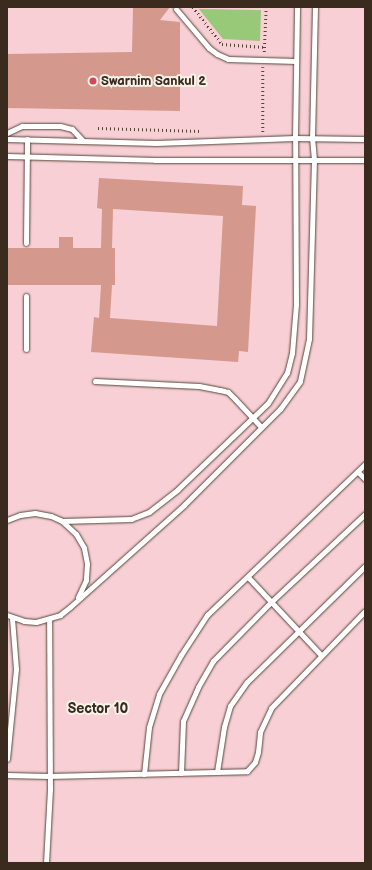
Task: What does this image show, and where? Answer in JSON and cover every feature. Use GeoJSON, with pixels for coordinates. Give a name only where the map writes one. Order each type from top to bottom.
{"type":"FeatureCollection","features":[{"type":"Feature","properties":{"kind":"lane"},"geometry":{"type":"LineString","coordinates":[[62,521],[131,519],[149,512],[178,489],[253,418],[278,389],[287,372],[292,353],[296,304],[295,138],[297,7]]}},
{"type":"Feature","properties":{"kind":"lane"},"geometry":{"type":"LineString","coordinates":[[7,759],[16,669],[10,617],[36,622],[49,619],[70,607],[184,505],[261,427],[280,410],[300,381],[305,362],[308,339],[314,160],[312,139],[315,7]]}},
{"type":"Feature","properties":{"kind":"lane"},"geometry":{"type":"LineString","coordinates":[[176,9],[217,54],[228,60],[296,61]]}},
{"type":"Feature","properties":{"kind":"lane"},"geometry":{"type":"LineString","coordinates":[[7,133],[22,126],[60,126],[72,129],[83,141]]}},
{"type":"Feature","properties":{"kind":"lane"},"geometry":{"type":"LineString","coordinates":[[7,139],[156,142],[295,138],[365,139]]}},
{"type":"Feature","properties":{"kind":"lane"},"geometry":{"type":"LineString","coordinates":[[26,243],[27,139]]}},
{"type":"Feature","properties":{"kind":"lane"},"geometry":{"type":"LineString","coordinates":[[7,156],[155,160],[365,160]]}},
{"type":"Feature","properties":{"kind":"lane"},"geometry":{"type":"LineString","coordinates":[[26,296],[26,349]]}},
{"type":"Feature","properties":{"kind":"lane"},"geometry":{"type":"LineString","coordinates":[[95,381],[199,386],[228,392],[261,427]]}},
{"type":"Feature","properties":{"kind":"lane"},"geometry":{"type":"LineString","coordinates":[[144,774],[149,727],[159,694],[181,655],[207,614],[248,577],[365,464]]}},
{"type":"Feature","properties":{"kind":"lane"},"geometry":{"type":"LineString","coordinates":[[358,472],[365,479]]}},
{"type":"Feature","properties":{"kind":"lane"},"geometry":{"type":"LineString","coordinates":[[7,520],[20,515],[35,513],[51,516],[62,521],[76,534],[84,548],[87,564],[86,580],[80,595],[70,607]]}},
{"type":"Feature","properties":{"kind":"lane"},"geometry":{"type":"LineString","coordinates":[[181,773],[184,721],[198,687],[212,662],[272,602],[365,514]]}},
{"type":"Feature","properties":{"kind":"lane"},"geometry":{"type":"LineString","coordinates":[[217,772],[224,727],[230,706],[247,682],[298,630],[365,566]]}},
{"type":"Feature","properties":{"kind":"lane"},"geometry":{"type":"LineString","coordinates":[[248,577],[321,655]]}},
{"type":"Feature","properties":{"kind":"lane"},"geometry":{"type":"LineString","coordinates":[[7,775],[49,776],[247,771],[255,762],[258,752],[260,732],[271,708],[365,611]]}},
{"type":"Feature","properties":{"kind":"lane"},"geometry":{"type":"LineString","coordinates":[[46,863],[49,776],[49,619]]}},
{"type":"Feature","properties":{"kind":"path"},"geometry":{"type":"LineString","coordinates":[[193,7],[222,44],[265,47]]}},
{"type":"Feature","properties":{"kind":"path"},"geometry":{"type":"LineString","coordinates":[[255,133],[263,133],[262,61],[265,47],[266,7]]}},
{"type":"Feature","properties":{"kind":"path"},"geometry":{"type":"LineString","coordinates":[[98,128],[208,132]]}},
{"type":"Feature","properties":{"kind":"shaded area","name":"Sector 10"},"geometry":{"type":"Polygon","coordinates":[[[7,7],[365,7],[365,863],[7,863],[7,7]]]}},
{"type":"Feature","properties":{"kind":"green space"},"geometry":{"type":"Polygon","coordinates":[[[199,9],[261,10],[260,41],[223,39],[199,9]]]}},
{"type":"Feature","properties":{"kind":"building","name":"Swarnim Sankul 2"},"geometry":{"type":"Polygon","coordinates":[[[133,7],[170,7],[160,20],[180,22],[180,111],[7,108],[7,54],[132,52],[133,7]]]}},
{"type":"Feature","properties":{"kind":"building"},"geometry":{"type":"Polygon","coordinates":[[[99,178],[243,186],[242,205],[256,206],[248,352],[239,351],[238,362],[91,352],[94,317],[99,318],[101,285],[7,285],[7,248],[59,248],[59,237],[73,237],[73,248],[101,248],[102,209],[97,208],[99,178]],[[113,209],[112,248],[115,248],[115,285],[112,285],[110,318],[217,326],[223,216],[113,209]]]}},
{"type":"Feature","properties":{"kind":"place","name":"Swarnim Sankul 2"},"geometry":{"type":"Point","coordinates":[93,81]}},
{"type":"Feature","properties":{"kind":"district","name":"Sector 10"},"geometry":{"type":"Point","coordinates":[98,709]}}]}
